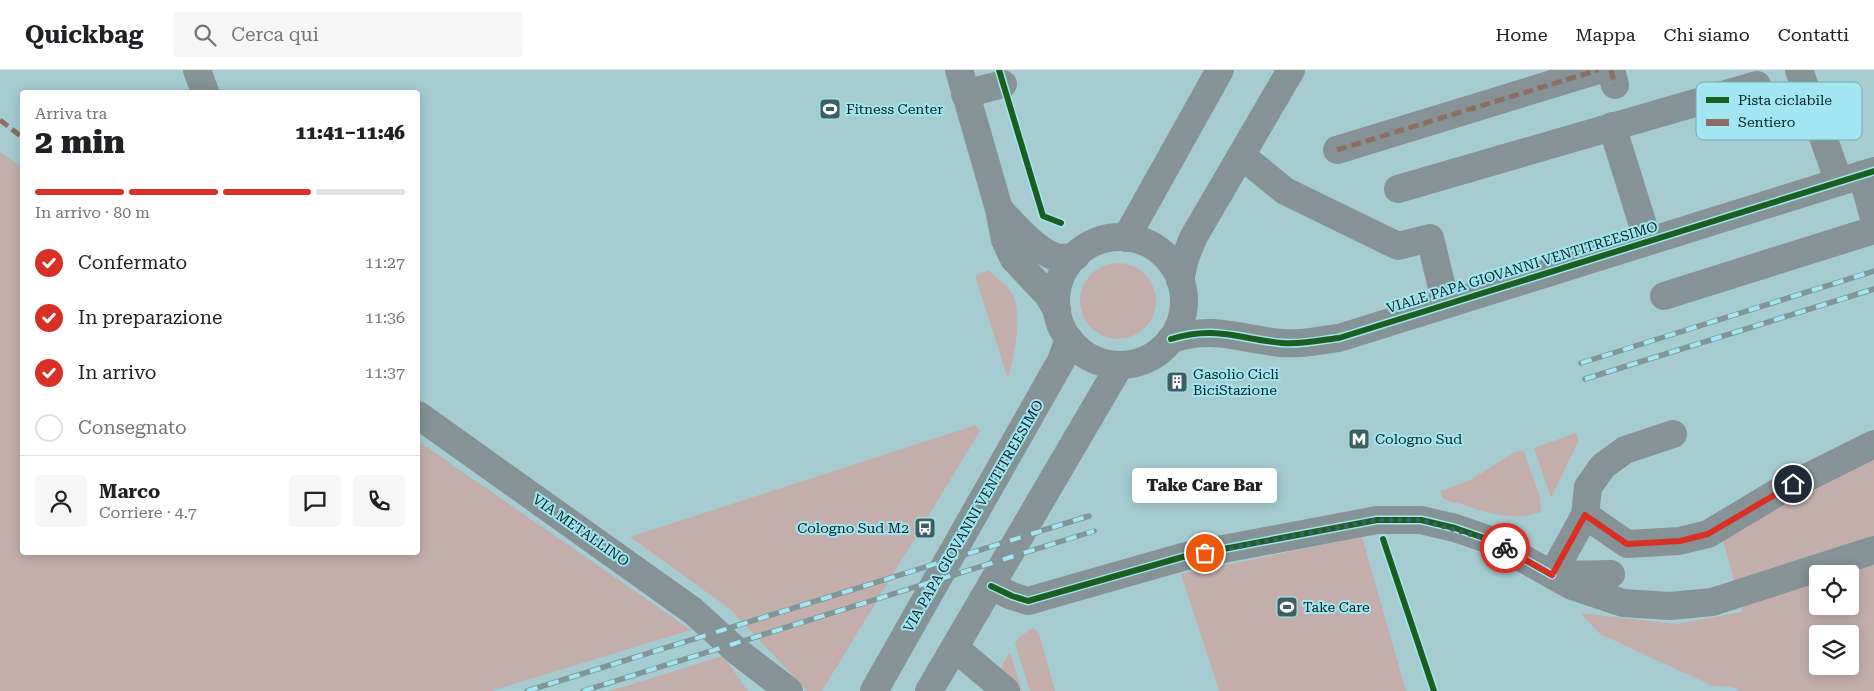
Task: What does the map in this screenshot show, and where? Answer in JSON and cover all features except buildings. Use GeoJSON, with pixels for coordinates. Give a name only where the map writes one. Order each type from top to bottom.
{"type":"FeatureCollection","features":[{"type":"Feature","properties":{"kind":"street"},"geometry":{"type":"LineString","coordinates":[[197,70],[204,90]]}},
{"type":"Feature","properties":{"kind":"street"},"geometry":{"type":"LineString","coordinates":[[1126,238],[1220,70]]}},
{"type":"Feature","properties":{"kind":"street","name":"VIALE PAPA GIOVANNI VENTITREESIMO"},"geometry":{"type":"LineString","coordinates":[[1236,334],[1211,323],[1194,310],[1182,290],[1162,254],[1143,242],[1126,238],[1107,239],[1093,244],[1069,263],[1059,282],[1057,310],[1060,323],[1068,339],[1095,360],[1120,366],[1148,359],[1171,339],[1181,320],[1182,290],[1185,258],[1193,238],[1291,70]]}},
{"type":"Feature","properties":{"kind":"street"},"geometry":{"type":"LineString","coordinates":[[1799,70],[1806,82]]}},
{"type":"Feature","properties":{"kind":"street"},"geometry":{"type":"LineString","coordinates":[[1337,150],[1608,75]]}},
{"type":"Feature","properties":{"kind":"street"},"geometry":{"type":"LineString","coordinates":[[1003,84],[962,82],[999,209],[1005,240],[1014,259],[1048,295],[1057,310]]}},
{"type":"Feature","properties":{"kind":"street"},"geometry":{"type":"LineString","coordinates":[[1398,188],[1696,102]]}},
{"type":"Feature","properties":{"kind":"street"},"geometry":{"type":"LineString","coordinates":[[1612,126],[1648,241]]}},
{"type":"Feature","properties":{"kind":"street"},"geometry":{"type":"LineString","coordinates":[[1838,140],[1858,176],[1874,218]]}},
{"type":"Feature","properties":{"kind":"street"},"geometry":{"type":"LineString","coordinates":[[1242,156],[1285,191],[1398,246],[1430,238],[1446,304]]}},
{"type":"Feature","properties":{"kind":"street","name":"VIALE PAPA GIOVANNI VENTITREESIMO"},"geometry":{"type":"LineString","coordinates":[[1171,339],[1186,334],[1210,331],[1284,343],[1339,338],[1858,176]]}},
{"type":"Feature","properties":{"kind":"street"},"geometry":{"type":"LineString","coordinates":[[999,209],[1027,237],[1049,254],[1062,258],[1076,256]]}},
{"type":"Feature","properties":{"kind":"street"},"geometry":{"type":"LineString","coordinates":[[1664,296],[1874,230]]}},
{"type":"Feature","properties":{"kind":"street","name":"VIA PAPA GIOVANNI VENTITREESIMO"},"geometry":{"type":"LineString","coordinates":[[874,691],[1061,361],[1068,339]]}},
{"type":"Feature","properties":{"kind":"street"},"geometry":{"type":"LineString","coordinates":[[929,691],[1120,366]]}},
{"type":"Feature","properties":{"kind":"street","name":"VIA METALLINO"},"geometry":{"type":"LineString","coordinates":[[420,416],[693,611],[738,652],[789,691]]}},
{"type":"Feature","properties":{"kind":"street"},"geometry":{"type":"LineString","coordinates":[[1552,575],[1585,515],[1588,487],[1603,466],[1624,450],[1673,434]]}},
{"type":"Feature","properties":{"kind":"street"},"geometry":{"type":"LineString","coordinates":[[1585,515],[1627,544],[1680,541],[1708,534],[1778,492],[1874,444]]}},
{"type":"Feature","properties":{"kind":"street"},"geometry":{"type":"LineString","coordinates":[[991,586],[1028,601],[1186,556],[1377,520],[1421,520],[1455,528],[1490,540],[1572,586],[1623,603],[1670,606],[1712,602],[1874,550]]}},
{"type":"Feature","properties":{"kind":"street"},"geometry":{"type":"LineString","coordinates":[[1552,575],[1611,574]]}},
{"type":"Feature","properties":{"kind":"street"},"geometry":{"type":"LineString","coordinates":[[955,648],[1006,691]]}},
{"type":"Feature","properties":{"kind":"street","name":"VIA METALLINO"},"geometry":{"type":"LineString","coordinates":[[738,652],[768,691]]}},
{"type":"Feature","properties":{"kind":"shaded area"},"geometry":{"type":"Polygon","coordinates":[[[0,152],[20,166],[20,555],[420,555],[420,442],[691,630],[491,691],[0,691],[0,152]]]}},
{"type":"Feature","properties":{"kind":"shaded area"},"geometry":{"type":"Polygon","coordinates":[[[1118,263],[1132,266],[1145,274],[1153,287],[1156,301],[1153,315],[1145,328],[1132,336],[1118,339],[1104,336],[1091,328],[1083,315],[1080,301],[1083,287],[1091,274],[1104,266],[1118,263]]]}},
{"type":"Feature","properties":{"kind":"shaded area"},"geometry":{"type":"Polygon","coordinates":[[[989,270],[1011,292],[1017,311],[1017,335],[1008,379],[975,276],[989,270]]]}},
{"type":"Feature","properties":{"kind":"shaded area"},"geometry":{"type":"Polygon","coordinates":[[[976,425],[980,431],[822,691],[807,691],[730,609],[630,537],[976,425]]]}},
{"type":"Feature","properties":{"kind":"shaded area"},"geometry":{"type":"Polygon","coordinates":[[[1576,433],[1579,440],[1551,498],[1534,448],[1576,433]]]}},
{"type":"Feature","properties":{"kind":"shaded area"},"geometry":{"type":"Polygon","coordinates":[[[1524,451],[1540,497],[1541,512],[1522,516],[1502,515],[1442,498],[1441,491],[1472,479],[1515,452],[1524,451]]]}},
{"type":"Feature","properties":{"kind":"shaded area"},"geometry":{"type":"Polygon","coordinates":[[[1874,453],[1874,691],[1740,691],[1732,687],[1713,686],[1600,634],[1580,613],[1676,624],[1743,612],[1722,537],[1874,453]]]}},
{"type":"Feature","properties":{"kind":"shaded area","name":"Take Care"},"geometry":{"type":"Polygon","coordinates":[[[1362,537],[1406,691],[1219,691],[1181,574],[1362,537]]]}},
{"type":"Feature","properties":{"kind":"shaded area"},"geometry":{"type":"Polygon","coordinates":[[[1033,628],[1039,633],[1055,691],[1030,691],[1015,644],[1019,637],[1033,628]]]}},
{"type":"Feature","properties":{"kind":"shaded area"},"geometry":{"type":"Polygon","coordinates":[[[1010,652],[1022,691],[1018,691],[999,670],[1010,652]]]}},
{"type":"Feature","properties":{"kind":"shaded area"},"geometry":{"type":"Polygon","coordinates":[[[723,656],[748,691],[610,691],[723,656]]]}},
{"type":"Feature","properties":{"kind":"railway"},"geometry":{"type":"LineString","coordinates":[[1581,363],[1874,271]]}},
{"type":"Feature","properties":{"kind":"railway"},"geometry":{"type":"LineString","coordinates":[[1585,379],[1874,289]]}},
{"type":"Feature","properties":{"kind":"railway"},"geometry":{"type":"LineString","coordinates":[[527,691],[1089,516]]}},
{"type":"Feature","properties":{"kind":"railway"},"geometry":{"type":"LineString","coordinates":[[583,691],[1094,531]]}},
{"type":"Feature","properties":{"kind":"marked path"},"geometry":{"type":"LineString","coordinates":[[1337,150],[1598,70]]}},
{"type":"Feature","properties":{"kind":"marked path"},"geometry":{"type":"LineString","coordinates":[[1611,70],[1615,85]]}},
{"type":"Feature","properties":{"kind":"marked path"},"geometry":{"type":"LineString","coordinates":[[0,120],[20,135]]}},
{"type":"Feature","properties":{"kind":"cycle path"},"geometry":{"type":"LineString","coordinates":[[999,70],[1043,216],[1061,223]]}},
{"type":"Feature","properties":{"kind":"cycle path"},"geometry":{"type":"LineString","coordinates":[[1171,339],[1201,333],[1227,334],[1289,343],[1339,338],[1874,171]]}},
{"type":"Feature","properties":{"kind":"cycle path"},"geometry":{"type":"LineString","coordinates":[[991,586],[1028,601],[1186,556],[1377,520],[1421,520],[1455,528],[1490,540],[1552,575]]}},
{"type":"Feature","properties":{"kind":"cycle path"},"geometry":{"type":"LineString","coordinates":[[1383,539],[1434,691]]}},
{"type":"Feature","properties":{"kind":"way so far"},"geometry":{"type":"LineString","coordinates":[[1205,553],[1377,520],[1421,520],[1455,528],[1490,540],[1505,548]]}},
{"type":"Feature","properties":{"kind":"place","name":"Fitness Center"},"geometry":{"type":"Point","coordinates":[830,109]}},
{"type":"Feature","properties":{"kind":"place","name":"Gasolio Cicli BiciStazione"},"geometry":{"type":"Point","coordinates":[1177,382]}},
{"type":"Feature","properties":{"kind":"place","name":"Cologno Sud"},"geometry":{"type":"Point","coordinates":[1359,439]}},
{"type":"Feature","properties":{"kind":"place","name":"Cologno Sud M2"},"geometry":{"type":"Point","coordinates":[925,528]}},
{"type":"Feature","properties":{"kind":"place","name":"Take Care Bar"},"geometry":{"type":"Point","coordinates":[1205,553]}},
{"type":"Feature","properties":{"kind":"place","name":"Take Care"},"geometry":{"type":"Point","coordinates":[1287,607]}},
{"type":"Feature","properties":{"kind":"route"},"geometry":{"type":"LineString","coordinates":[[1505,548],[1552,575],[1585,515],[1627,544],[1680,541],[1708,534],[1793,484]]}}]}
